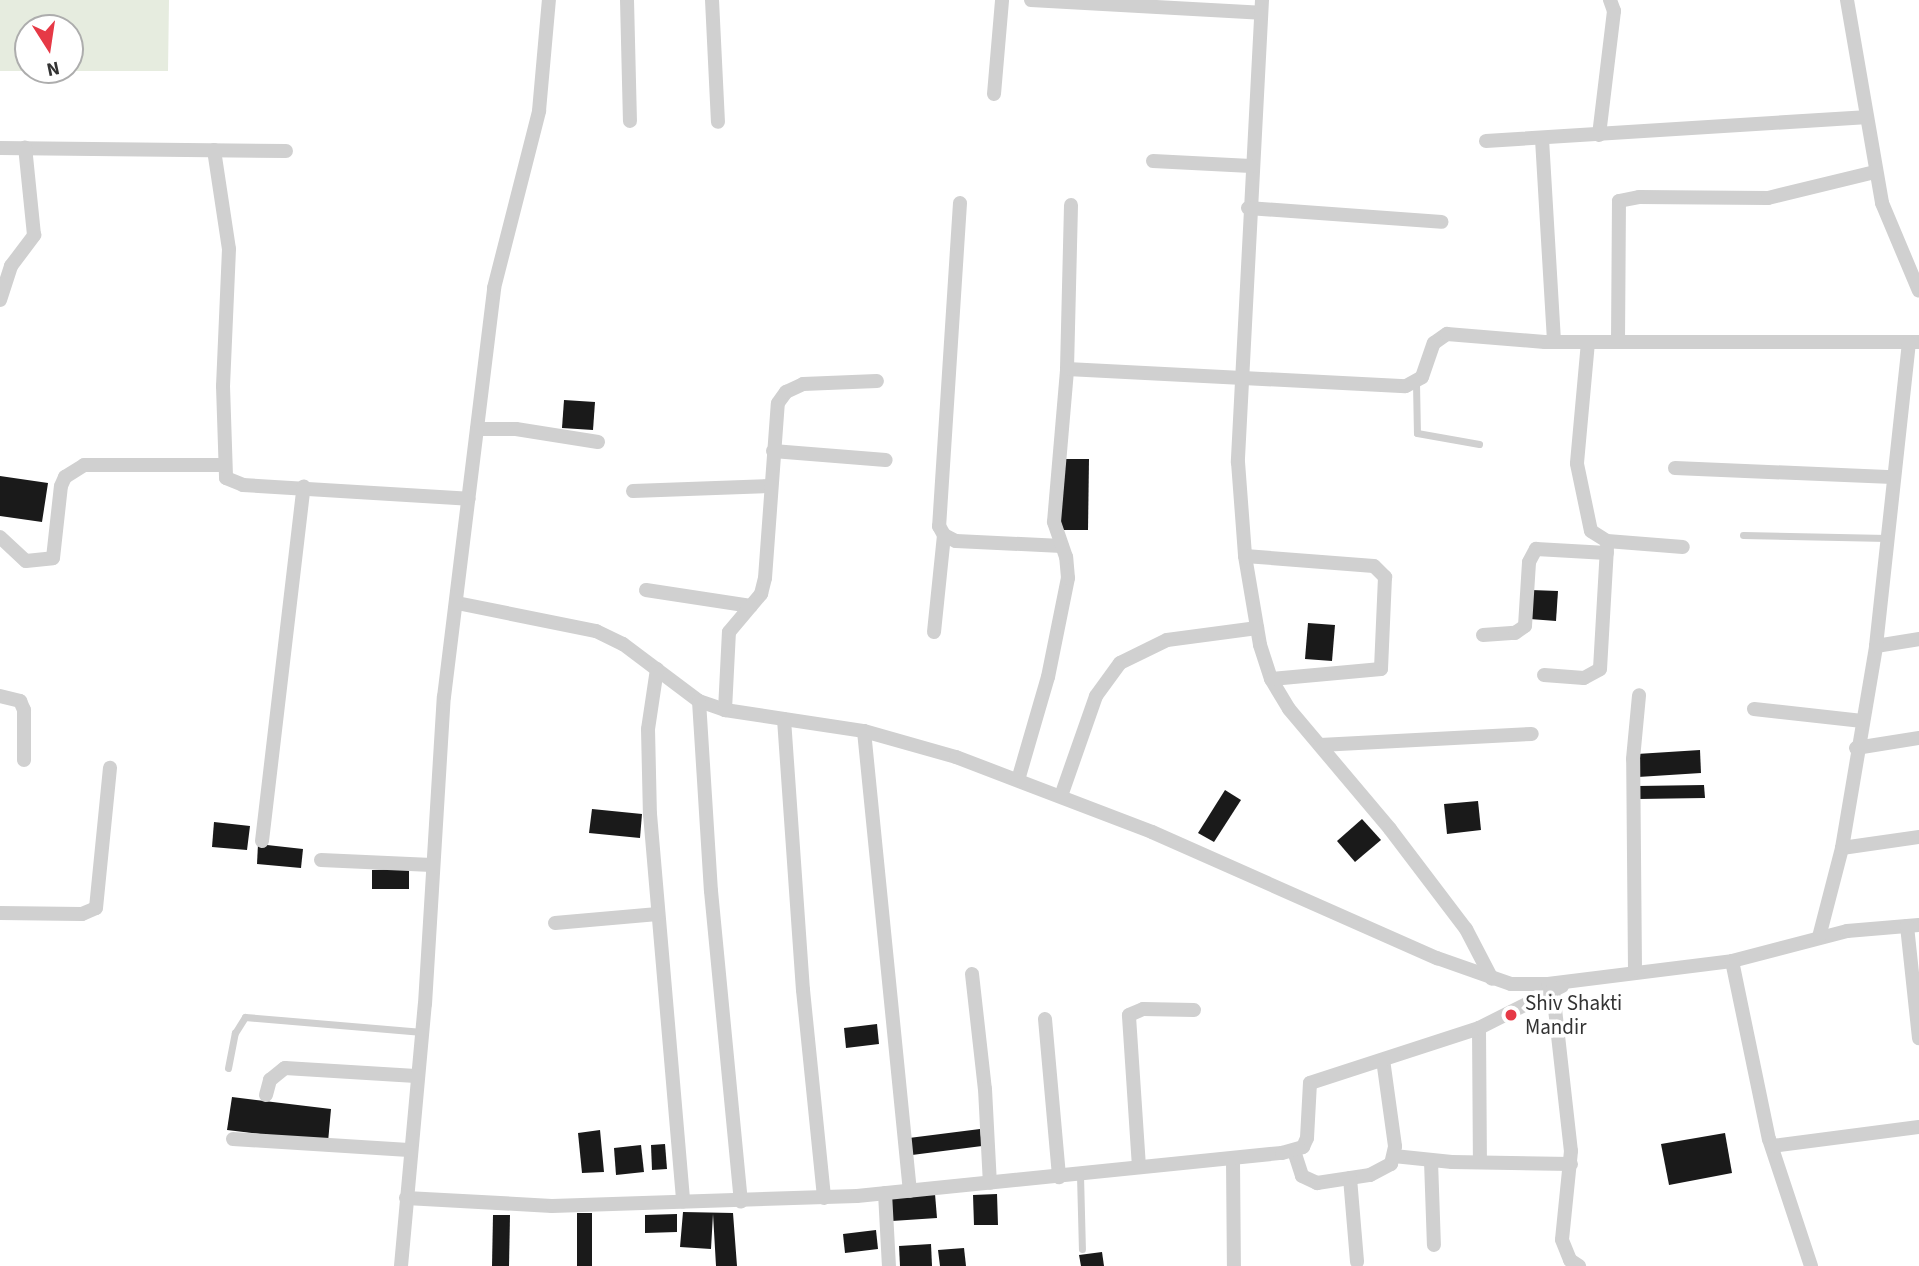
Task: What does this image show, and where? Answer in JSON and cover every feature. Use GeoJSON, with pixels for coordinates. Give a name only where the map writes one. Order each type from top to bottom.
{"type":"FeatureCollection","features":[{"type":"Feature","properties":{"kind":"street"},"geometry":{"type":"LineString","coordinates":[[401,1266],[409,1150],[422,1032],[444,696],[494,288],[539,111],[549,0]]}},
{"type":"Feature","properties":{"kind":"street"},"geometry":{"type":"LineString","coordinates":[[627,0],[630,121]]}},
{"type":"Feature","properties":{"kind":"street"},"geometry":{"type":"LineString","coordinates":[[712,0],[718,122]]}},
{"type":"Feature","properties":{"kind":"street"},"geometry":{"type":"LineString","coordinates":[[993,94],[1002,0]]}},
{"type":"Feature","properties":{"kind":"street"},"geometry":{"type":"LineString","coordinates":[[1031,0],[1261,7],[1239,380],[1238,462],[1245,556],[1257,628],[1271,679],[1466,929],[1492,979]]}},
{"type":"Feature","properties":{"kind":"street"},"geometry":{"type":"LineString","coordinates":[[1599,135],[1614,12],[1610,0]]}},
{"type":"Feature","properties":{"kind":"street"},"geometry":{"type":"LineString","coordinates":[[1847,0],[1875,173],[1894,240],[1919,291]]}},
{"type":"Feature","properties":{"kind":"street"},"geometry":{"type":"LineString","coordinates":[[1486,141],[1864,117]]}},
{"type":"Feature","properties":{"kind":"street"},"geometry":{"type":"LineString","coordinates":[[1542,139],[1554,342]]}},
{"type":"Feature","properties":{"kind":"street"},"geometry":{"type":"LineString","coordinates":[[0,300],[11,266],[34,235],[25,147]]}},
{"type":"Feature","properties":{"kind":"street"},"geometry":{"type":"LineString","coordinates":[[0,148],[286,151]]}},
{"type":"Feature","properties":{"kind":"street"},"geometry":{"type":"LineString","coordinates":[[214,150],[229,249],[222,465],[234,484],[303,486],[469,499]]}},
{"type":"Feature","properties":{"kind":"street"},"geometry":{"type":"LineString","coordinates":[[1153,161],[1251,166]]}},
{"type":"Feature","properties":{"kind":"street"},"geometry":{"type":"LineString","coordinates":[[1618,342],[1619,201],[1629,197],[1768,198],[1875,173]]}},
{"type":"Feature","properties":{"kind":"street"},"geometry":{"type":"LineString","coordinates":[[934,632],[944,535],[940,513],[960,203]]}},
{"type":"Feature","properties":{"kind":"street"},"geometry":{"type":"LineString","coordinates":[[1018,780],[1048,677],[1068,578],[1054,522],[1067,369],[1072,205]]}},
{"type":"Feature","properties":{"kind":"street"},"geometry":{"type":"LineString","coordinates":[[1248,208],[1441,222]]}},
{"type":"Feature","properties":{"kind":"street"},"geometry":{"type":"LineString","coordinates":[[1067,369],[1239,380],[1416,383],[1438,336],[1554,342],[1914,343],[1893,477],[1876,646],[1856,748],[1842,848],[1819,937]]}},
{"type":"Feature","properties":{"kind":"street"},"geometry":{"type":"LineString","coordinates":[[1544,676],[1584,678],[1600,669],[1607,547],[1591,531],[1577,464],[1588,342]]}},
{"type":"Feature","properties":{"kind":"street"},"geometry":{"type":"LineString","coordinates":[[725,710],[729,632],[761,594],[765,578],[775,418],[786,392],[803,384],[877,381]]}},
{"type":"Feature","properties":{"kind":"street"},"geometry":{"type":"LineString","coordinates":[[477,429],[516,429],[598,442]]}},
{"type":"Feature","properties":{"kind":"street"},"geometry":{"type":"LineString","coordinates":[[773,451],[886,460]]}},
{"type":"Feature","properties":{"kind":"street"},"geometry":{"type":"LineString","coordinates":[[0,537],[26,561],[53,558],[61,486],[65,477],[84,465],[222,465]]}},
{"type":"Feature","properties":{"kind":"street"},"geometry":{"type":"LineString","coordinates":[[1675,468],[1893,477]]}},
{"type":"Feature","properties":{"kind":"street"},"geometry":{"type":"LineString","coordinates":[[262,841],[303,486]]}},
{"type":"Feature","properties":{"kind":"street"},"geometry":{"type":"LineString","coordinates":[[633,491],[771,486]]}},
{"type":"Feature","properties":{"kind":"street"},"geometry":{"type":"LineString","coordinates":[[944,535],[985,544],[1062,546]]}},
{"type":"Feature","properties":{"kind":"street"},"geometry":{"type":"LineString","coordinates":[[1483,635],[1515,633],[1525,626],[1529,562],[1536,549],[1683,547]]}},
{"type":"Feature","properties":{"kind":"street"},"geometry":{"type":"LineString","coordinates":[[1245,556],[1374,566],[1385,577],[1381,669],[1271,679]]}},
{"type":"Feature","properties":{"kind":"street"},"geometry":{"type":"LineString","coordinates":[[646,590],[751,606]]}},
{"type":"Feature","properties":{"kind":"street"},"geometry":{"type":"LineString","coordinates":[[457,603],[596,631],[657,669],[699,701],[725,710],[864,731],[956,757],[1060,796],[1492,979],[1529,986],[1635,970],[1732,961],[1819,937],[1913,926],[1919,1038]]}},
{"type":"Feature","properties":{"kind":"street"},"geometry":{"type":"LineString","coordinates":[[1060,796],[1096,696],[1120,663],[1167,640],[1257,628]]}},
{"type":"Feature","properties":{"kind":"street"},"geometry":{"type":"LineString","coordinates":[[1876,646],[1919,639]]}},
{"type":"Feature","properties":{"kind":"street"},"geometry":{"type":"LineString","coordinates":[[657,669],[648,729],[658,914],[684,1202]]}},
{"type":"Feature","properties":{"kind":"street"},"geometry":{"type":"LineString","coordinates":[[1635,970],[1633,759],[1639,695]]}},
{"type":"Feature","properties":{"kind":"street"},"geometry":{"type":"LineString","coordinates":[[0,696],[20,701],[24,710],[24,760]]}},
{"type":"Feature","properties":{"kind":"street"},"geometry":{"type":"LineString","coordinates":[[699,701],[712,904],[741,1202]]}},
{"type":"Feature","properties":{"kind":"street"},"geometry":{"type":"LineString","coordinates":[[1754,709],[1862,721]]}},
{"type":"Feature","properties":{"kind":"street"},"geometry":{"type":"LineString","coordinates":[[785,719],[802,977],[824,1198]]}},
{"type":"Feature","properties":{"kind":"street"},"geometry":{"type":"LineString","coordinates":[[864,731],[910,1191]]}},
{"type":"Feature","properties":{"kind":"street"},"geometry":{"type":"LineString","coordinates":[[1320,745],[1532,734]]}},
{"type":"Feature","properties":{"kind":"street"},"geometry":{"type":"LineString","coordinates":[[1856,748],[1919,738]]}},
{"type":"Feature","properties":{"kind":"street"},"geometry":{"type":"LineString","coordinates":[[0,912],[82,914],[96,908],[110,768]]}},
{"type":"Feature","properties":{"kind":"street"},"geometry":{"type":"LineString","coordinates":[[1842,848],[1919,837]]}},
{"type":"Feature","properties":{"kind":"street"},"geometry":{"type":"LineString","coordinates":[[321,860],[432,865]]}},
{"type":"Feature","properties":{"kind":"street"},"geometry":{"type":"LineString","coordinates":[[555,923],[658,914]]}},
{"type":"Feature","properties":{"kind":"street"},"geometry":{"type":"LineString","coordinates":[[1732,961],[1772,1146],[1811,1266]]}},
{"type":"Feature","properties":{"kind":"street"},"geometry":{"type":"LineString","coordinates":[[972,974],[985,1089],[990,1183]]}},
{"type":"Feature","properties":{"kind":"street"},"geometry":{"type":"LineString","coordinates":[[406,1198],[505,1205],[741,1202],[824,1198],[1080,1175],[1139,1167],[1233,1161],[1294,1151],[1307,1138],[1310,1083],[1479,1028],[1573,981]]}},
{"type":"Feature","properties":{"kind":"street"},"geometry":{"type":"LineString","coordinates":[[1553,991],[1571,1164],[1561,1230],[1564,1259],[1579,1266]]}},
{"type":"Feature","properties":{"kind":"street"},"geometry":{"type":"LineString","coordinates":[[1139,1167],[1129,1015],[1143,1009],[1194,1010]]}},
{"type":"Feature","properties":{"kind":"street"},"geometry":{"type":"LineString","coordinates":[[1045,1018],[1059,1177]]}},
{"type":"Feature","properties":{"kind":"street"},"geometry":{"type":"LineString","coordinates":[[1479,1028],[1480,1162]]}},
{"type":"Feature","properties":{"kind":"street"},"geometry":{"type":"LineString","coordinates":[[1294,1151],[1297,1168],[1308,1181],[1350,1178],[1380,1171],[1394,1156],[1383,1060]]}},
{"type":"Feature","properties":{"kind":"street"},"geometry":{"type":"LineString","coordinates":[[267,1095],[270,1080],[285,1068],[416,1076]]}},
{"type":"Feature","properties":{"kind":"street"},"geometry":{"type":"LineString","coordinates":[[1772,1146],[1919,1127]]}},
{"type":"Feature","properties":{"kind":"street"},"geometry":{"type":"LineString","coordinates":[[233,1139],[409,1150]]}},
{"type":"Feature","properties":{"kind":"street"},"geometry":{"type":"LineString","coordinates":[[1394,1156],[1431,1161],[1571,1164]]}},
{"type":"Feature","properties":{"kind":"street"},"geometry":{"type":"LineString","coordinates":[[1233,1161],[1234,1266]]}},
{"type":"Feature","properties":{"kind":"street"},"geometry":{"type":"LineString","coordinates":[[1431,1161],[1434,1245]]}},
{"type":"Feature","properties":{"kind":"street"},"geometry":{"type":"LineString","coordinates":[[1350,1178],[1357,1262]]}},
{"type":"Feature","properties":{"kind":"street"},"geometry":{"type":"LineString","coordinates":[[885,1193],[889,1266]]}},
{"type":"Feature","properties":{"kind":"lane"},"geometry":{"type":"LineString","coordinates":[[1416,383],[1417,433],[1479,444]]}},
{"type":"Feature","properties":{"kind":"lane"},"geometry":{"type":"LineString","coordinates":[[1744,535],[1886,538]]}},
{"type":"Feature","properties":{"kind":"lane"},"geometry":{"type":"LineString","coordinates":[[228,1068],[235,1033],[245,1017],[422,1032]]}},
{"type":"Feature","properties":{"kind":"lane"},"geometry":{"type":"LineString","coordinates":[[1080,1175],[1082,1249]]}},
{"type":"Feature","properties":{"kind":"shaded area"},"geometry":{"type":"Polygon","coordinates":[[[0,0],[169,0],[168,71],[84,71],[84,14],[14,14],[14,71],[0,71],[0,0]]]}},
{"type":"Feature","properties":{"kind":"building"},"geometry":{"type":"Polygon","coordinates":[[[564,400],[595,402],[593,430],[562,428],[564,400]]]}},
{"type":"Feature","properties":{"kind":"building"},"geometry":{"type":"Polygon","coordinates":[[[1061,459],[1089,459],[1088,530],[1060,530],[1061,459]]]}},
{"type":"Feature","properties":{"kind":"building"},"geometry":{"type":"Polygon","coordinates":[[[0,476],[48,483],[42,522],[0,516],[0,476]]]}},
{"type":"Feature","properties":{"kind":"building"},"geometry":{"type":"Polygon","coordinates":[[[1531,590],[1558,591],[1556,621],[1530,619],[1531,590]]]}},
{"type":"Feature","properties":{"kind":"building"},"geometry":{"type":"Polygon","coordinates":[[[1308,623],[1335,625],[1332,661],[1305,659],[1308,623]]]}},
{"type":"Feature","properties":{"kind":"building"},"geometry":{"type":"Polygon","coordinates":[[[1700,750],[1701,773],[1638,777],[1637,754],[1700,750]]]}},
{"type":"Feature","properties":{"kind":"building"},"geometry":{"type":"Polygon","coordinates":[[[1704,785],[1705,798],[1638,799],[1638,786],[1704,785]]]}},
{"type":"Feature","properties":{"kind":"building"},"geometry":{"type":"Polygon","coordinates":[[[1225,790],[1241,800],[1214,842],[1198,833],[1225,790]]]}},
{"type":"Feature","properties":{"kind":"building"},"geometry":{"type":"Polygon","coordinates":[[[1478,801],[1481,830],[1447,834],[1444,804],[1478,801]]]}},
{"type":"Feature","properties":{"kind":"building"},"geometry":{"type":"Polygon","coordinates":[[[592,809],[642,814],[640,838],[589,833],[592,809]]]}},
{"type":"Feature","properties":{"kind":"building"},"geometry":{"type":"Polygon","coordinates":[[[1362,819],[1381,840],[1355,862],[1337,841],[1362,819]]]}},
{"type":"Feature","properties":{"kind":"building"},"geometry":{"type":"Polygon","coordinates":[[[214,822],[250,826],[247,850],[212,847],[214,822]]]}},
{"type":"Feature","properties":{"kind":"building"},"geometry":{"type":"Polygon","coordinates":[[[258,844],[303,849],[301,868],[257,864],[258,844]]]}},
{"type":"Feature","properties":{"kind":"building"},"geometry":{"type":"Polygon","coordinates":[[[409,869],[409,889],[372,889],[372,870],[409,869]]]}},
{"type":"Feature","properties":{"kind":"building"},"geometry":{"type":"Polygon","coordinates":[[[877,1024],[879,1044],[846,1048],[844,1028],[877,1024]]]}},
{"type":"Feature","properties":{"kind":"building"},"geometry":{"type":"Polygon","coordinates":[[[232,1097],[331,1109],[328,1142],[227,1130],[232,1097]]]}},
{"type":"Feature","properties":{"kind":"building"},"geometry":{"type":"Polygon","coordinates":[[[980,1129],[982,1146],[912,1155],[909,1138],[980,1129]]]}},
{"type":"Feature","properties":{"kind":"building"},"geometry":{"type":"Polygon","coordinates":[[[600,1130],[604,1172],[582,1173],[578,1133],[600,1130]]]}},
{"type":"Feature","properties":{"kind":"building"},"geometry":{"type":"Polygon","coordinates":[[[1725,1133],[1732,1173],[1669,1185],[1661,1144],[1725,1133]]]}},
{"type":"Feature","properties":{"kind":"building"},"geometry":{"type":"Polygon","coordinates":[[[665,1144],[667,1169],[652,1170],[651,1145],[665,1144]]]}},
{"type":"Feature","properties":{"kind":"building"},"geometry":{"type":"Polygon","coordinates":[[[641,1145],[644,1172],[616,1175],[614,1148],[641,1145]]]}},
{"type":"Feature","properties":{"kind":"building"},"geometry":{"type":"Polygon","coordinates":[[[935,1194],[937,1218],[892,1221],[890,1198],[935,1194]]]}},
{"type":"Feature","properties":{"kind":"building"},"geometry":{"type":"Polygon","coordinates":[[[997,1194],[998,1225],[974,1225],[973,1195],[997,1194]]]}},
{"type":"Feature","properties":{"kind":"building"},"geometry":{"type":"Polygon","coordinates":[[[683,1212],[733,1213],[737,1266],[716,1266],[713,1214],[711,1249],[680,1247],[683,1212]]]}},
{"type":"Feature","properties":{"kind":"building"},"geometry":{"type":"Polygon","coordinates":[[[577,1213],[592,1213],[592,1266],[577,1266],[577,1213]]]}},
{"type":"Feature","properties":{"kind":"building"},"geometry":{"type":"Polygon","coordinates":[[[677,1214],[677,1232],[645,1233],[645,1215],[677,1214]]]}},
{"type":"Feature","properties":{"kind":"building"},"geometry":{"type":"Polygon","coordinates":[[[493,1215],[510,1215],[509,1266],[492,1266],[493,1215]]]}},
{"type":"Feature","properties":{"kind":"building"},"geometry":{"type":"Polygon","coordinates":[[[876,1230],[878,1249],[845,1253],[843,1234],[876,1230]]]}},
{"type":"Feature","properties":{"kind":"building"},"geometry":{"type":"Polygon","coordinates":[[[931,1244],[932,1266],[900,1266],[899,1246],[931,1244]]]}},
{"type":"Feature","properties":{"kind":"building"},"geometry":{"type":"Polygon","coordinates":[[[964,1248],[966,1266],[940,1266],[938,1250],[964,1248]]]}},
{"type":"Feature","properties":{"kind":"building"},"geometry":{"type":"Polygon","coordinates":[[[1102,1252],[1104,1266],[1081,1266],[1079,1255],[1102,1252]]]}},
{"type":"Feature","properties":{"kind":"place","name":"Shiv Shakti Mandir"},"geometry":{"type":"Point","coordinates":[1511,1015]}}]}
